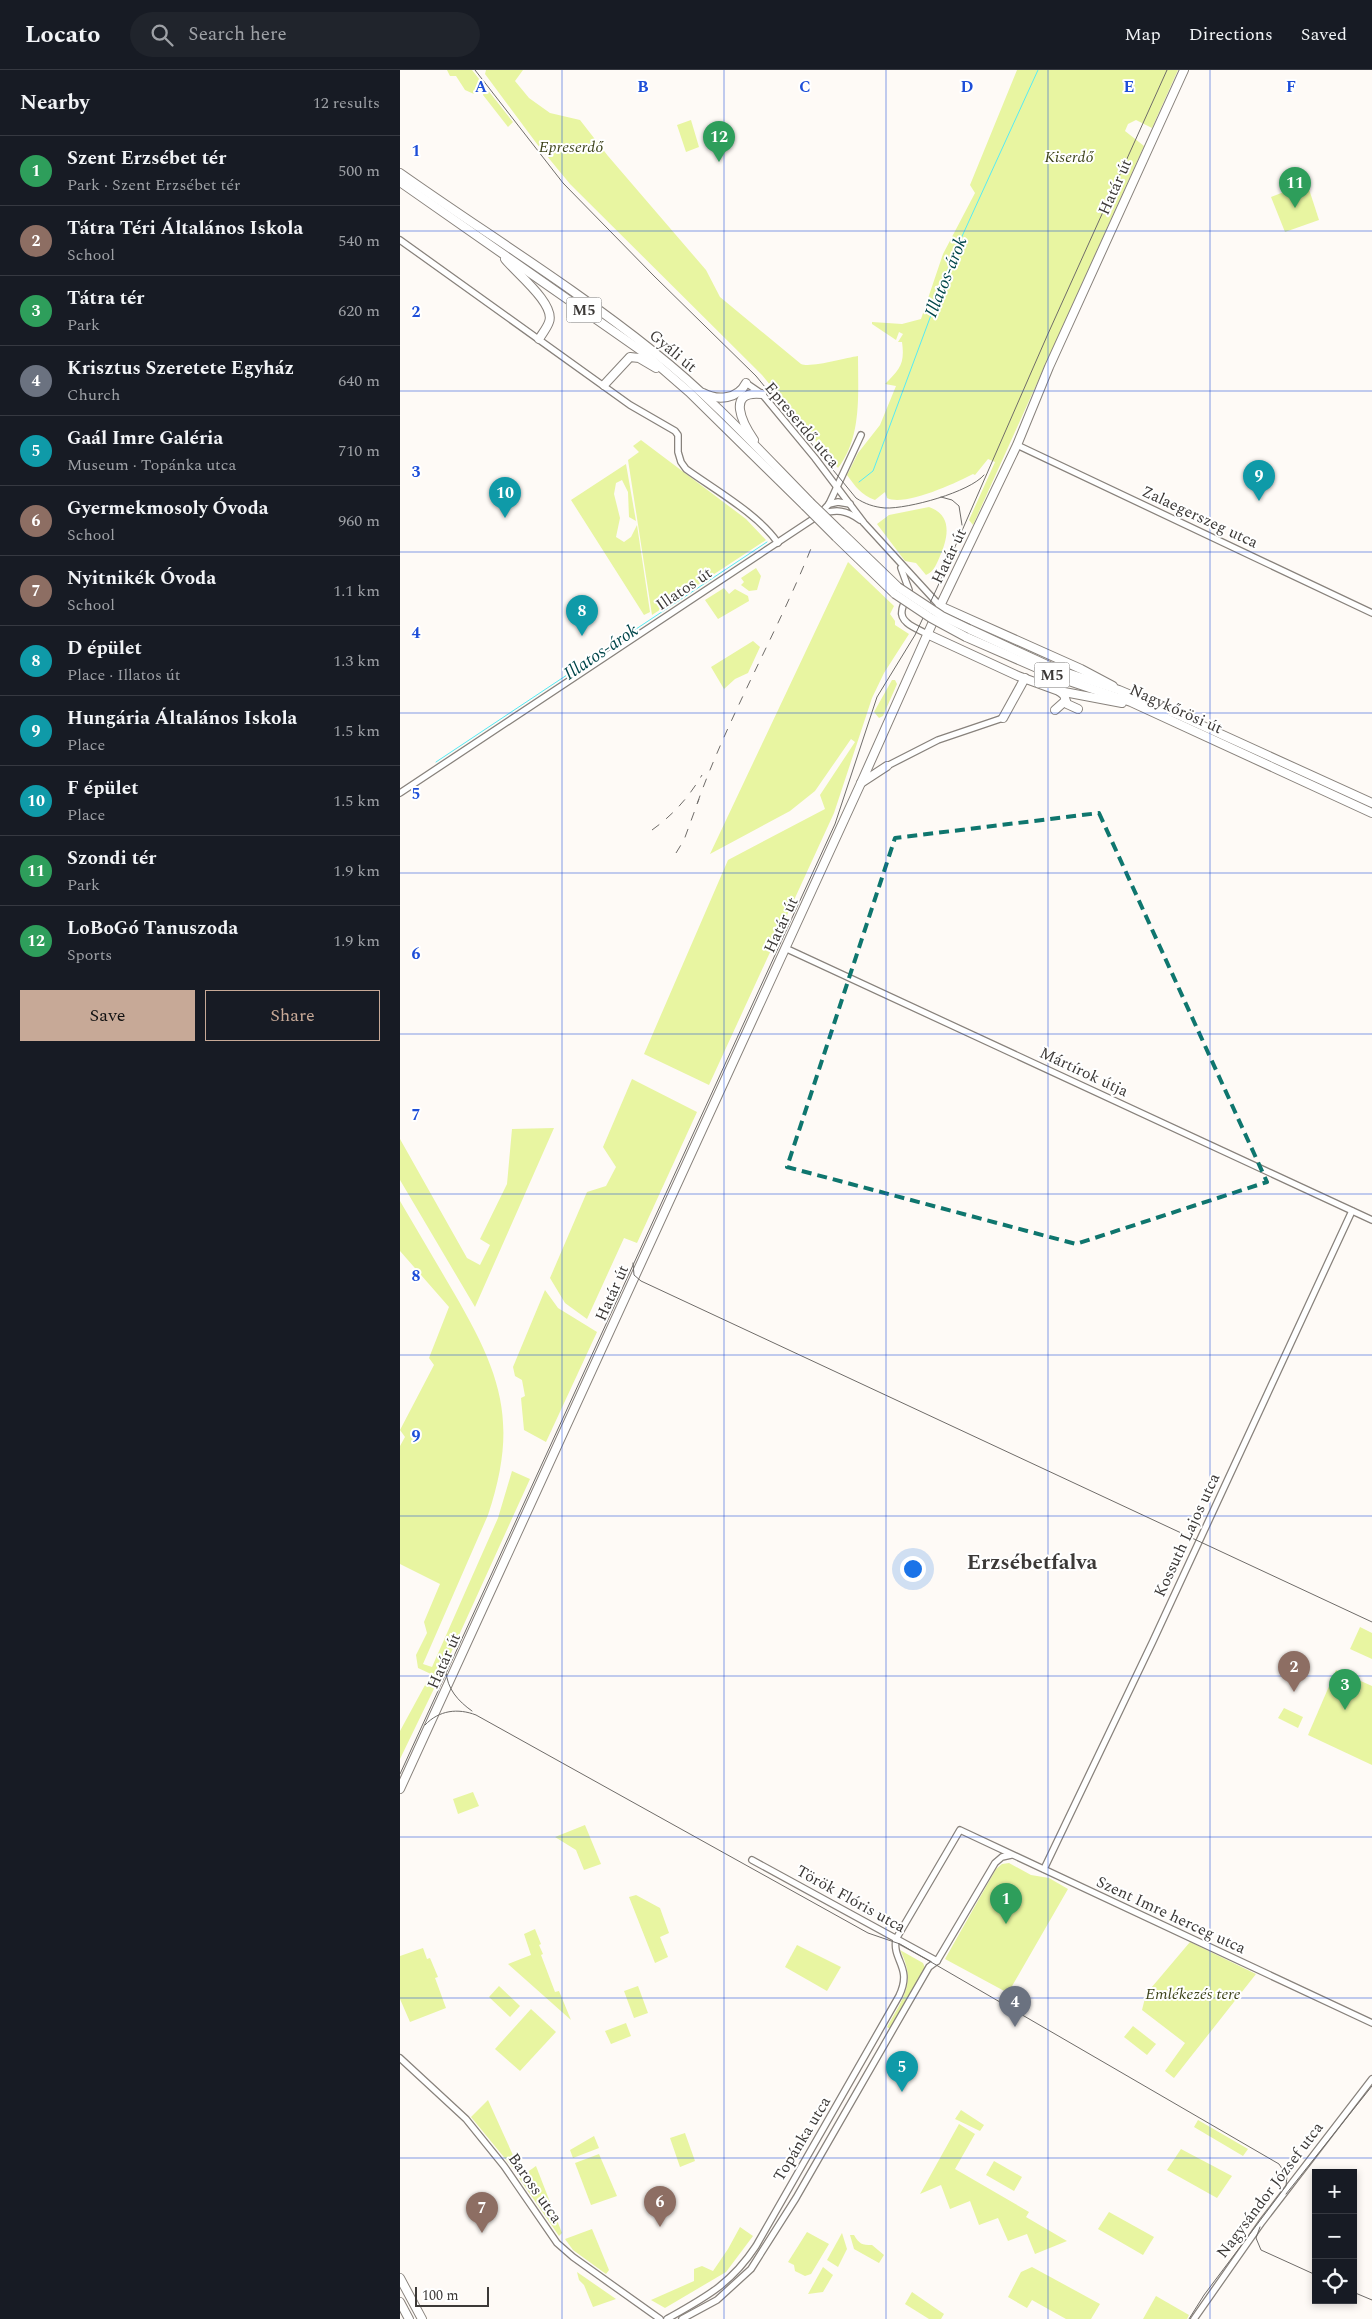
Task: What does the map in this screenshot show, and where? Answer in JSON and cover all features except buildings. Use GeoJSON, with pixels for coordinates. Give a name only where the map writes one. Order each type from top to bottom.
{"type":"FeatureCollection","features":[{"type":"Feature","properties":{"kind":"main road","name":"Határ út"},"geometry":{"type":"LineString","coordinates":[[400,1790],[862,783],[927,634],[1017,445],[1049,367],[1184,70]]}},
{"type":"Feature","properties":{"kind":"main road","name":"Gyáli út"},"geometry":{"type":"LineString","coordinates":[[400,173],[602,312],[656,353],[761,453],[807,504]]}},
{"type":"Feature","properties":{"kind":"main road","name":"Gyáli út"},"geometry":{"type":"LineString","coordinates":[[400,182],[628,341],[666,372],[897,591],[968,633]]}},
{"type":"Feature","properties":{"kind":"main road"},"geometry":{"type":"LineString","coordinates":[[500,251],[541,299],[550,320],[538,339]]}},
{"type":"Feature","properties":{"kind":"main road"},"geometry":{"type":"LineString","coordinates":[[604,385],[630,357],[639,358],[666,372]]}},
{"type":"Feature","properties":{"kind":"main road"},"geometry":{"type":"LineString","coordinates":[[697,390],[713,397],[726,398],[743,389],[746,383]]}},
{"type":"Feature","properties":{"kind":"main road"},"geometry":{"type":"LineString","coordinates":[[761,453],[745,426],[740,406],[745,396],[762,394]]}},
{"type":"Feature","properties":{"kind":"main road"},"geometry":{"type":"LineString","coordinates":[[940,606],[1105,680],[1119,690]]}},
{"type":"Feature","properties":{"kind":"main road","name":"Nagykőrösi út"},"geometry":{"type":"LineString","coordinates":[[968,633],[1058,670],[1119,690],[1372,803]]}},
{"type":"Feature","properties":{"kind":"main road","name":"Nagykőrösi út"},"geometry":{"type":"LineString","coordinates":[[968,633],[1045,672],[1141,707],[1372,813]]}},
{"type":"Feature","properties":{"kind":"main road"},"geometry":{"type":"LineString","coordinates":[[927,634],[1024,678],[1059,691],[1141,707]]}},
{"type":"Feature","properties":{"kind":"main road"},"geometry":{"type":"LineString","coordinates":[[1003,718],[1024,678]]}},
{"type":"Feature","properties":{"kind":"main road"},"geometry":{"type":"LineString","coordinates":[[1055,710],[1064,702],[1064,695],[1059,691]]}},
{"type":"Feature","properties":{"kind":"main road"},"geometry":{"type":"LineString","coordinates":[[1064,702],[1078,709]]}},
{"type":"Feature","properties":{"kind":"main road"},"geometry":{"type":"LineString","coordinates":[[870,763],[880,768],[887,766]]}},
{"type":"Feature","properties":{"kind":"main road"},"geometry":{"type":"LineString","coordinates":[[862,783],[887,766]]}},
{"type":"Feature","properties":{"kind":"main road"},"geometry":{"type":"LineString","coordinates":[[400,2278],[422,2319]]}},
{"type":"Feature","properties":{"kind":"main road"},"geometry":{"type":"LineString","coordinates":[[400,2302],[409,2319]]}},
{"type":"Feature","properties":{"kind":"street"},"geometry":{"type":"LineString","coordinates":[[400,240],[653,420],[675,431],[678,435],[681,462],[686,469],[756,520],[770,532],[778,543]]}},
{"type":"Feature","properties":{"kind":"street","name":"Epreserdő utca"},"geometry":{"type":"LineString","coordinates":[[746,383],[762,394],[836,486]]}},
{"type":"Feature","properties":{"kind":"street","name":"Illatos út"},"geometry":{"type":"LineString","coordinates":[[400,793],[818,515],[829,504],[861,435]]}},
{"type":"Feature","properties":{"kind":"street","name":"Zalaegerszeg utca"},"geometry":{"type":"LineString","coordinates":[[1017,445],[1372,613]]}},
{"type":"Feature","properties":{"kind":"street"},"geometry":{"type":"LineString","coordinates":[[836,486],[864,523],[940,606]]}},
{"type":"Feature","properties":{"kind":"street"},"geometry":{"type":"LineString","coordinates":[[829,504],[838,502],[850,504]]}},
{"type":"Feature","properties":{"kind":"street"},"geometry":{"type":"LineString","coordinates":[[818,515],[832,511],[843,511],[864,523]]}},
{"type":"Feature","properties":{"kind":"street"},"geometry":{"type":"LineString","coordinates":[[899,563],[909,590],[902,610],[902,616],[927,634]]}},
{"type":"Feature","properties":{"kind":"street"},"geometry":{"type":"LineString","coordinates":[[887,766],[938,740],[1003,718]]}},
{"type":"Feature","properties":{"kind":"street","name":"Mártírok útja"},"geometry":{"type":"LineString","coordinates":[[785,948],[1372,1220]]}},
{"type":"Feature","properties":{"kind":"street","name":"Kossuth Lajos utca"},"geometry":{"type":"LineString","coordinates":[[1044,1869],[1153,1641],[1352,1211]]}},
{"type":"Feature","properties":{"kind":"street","name":"Szent Imre herceg utca"},"geometry":{"type":"LineString","coordinates":[[896,1939],[960,1830],[1372,2023]]}},
{"type":"Feature","properties":{"kind":"street"},"geometry":{"type":"LineString","coordinates":[[994,1846],[998,1852],[995,1863]]}},
{"type":"Feature","properties":{"kind":"street"},"geometry":{"type":"LineString","coordinates":[[995,1863],[1002,1857],[1011,1855]]}},
{"type":"Feature","properties":{"kind":"street","name":"Török Flóris utca"},"geometry":{"type":"LineString","coordinates":[[752,1860],[938,1961]]}},
{"type":"Feature","properties":{"kind":"street","name":"Topánka utca"},"geometry":{"type":"LineString","coordinates":[[682,2319],[717,2300],[751,2269],[796,2198],[929,1967],[938,1961],[995,1863]]}},
{"type":"Feature","properties":{"kind":"street","name":"Topánka utca"},"geometry":{"type":"LineString","coordinates":[[667,2319],[701,2301],[724,2285],[743,2266],[756,2246],[857,2073],[903,1988],[904,1971],[896,1950],[896,1939]]}},
{"type":"Feature","properties":{"kind":"street","name":"Baross utca"},"geometry":{"type":"LineString","coordinates":[[400,2058],[466,2119],[504,2166],[556,2243],[573,2258],[660,2319]]}},
{"type":"Feature","properties":{"kind":"street","name":"Nagysándor József utca"},"geometry":{"type":"LineString","coordinates":[[1194,2319],[1262,2222],[1372,2080]]}},
{"type":"Feature","properties":{"kind":"highlighted area"},"geometry":{"type":"Polygon","coordinates":[[[1099,813],[1267,1182],[1076,1244],[787,1167],[895,838],[1099,813]]]}},
{"type":"Feature","properties":{"kind":"green space"},"geometry":{"type":"Polygon","coordinates":[[[447,70],[472,70],[513,122],[508,127],[483,95],[485,90],[482,88],[474,94],[465,90],[456,76],[450,76],[447,70]]]}},
{"type":"Feature","properties":{"kind":"green space","name":"Epreserdő"},"geometry":{"type":"Polygon","coordinates":[[[486,70],[523,70],[515,81],[529,98],[550,113],[580,120],[608,156],[706,270],[720,297],[801,364],[820,364],[858,356],[858,400],[855,429],[846,456],[838,468],[762,375],[570,184],[537,144],[485,74],[486,70]]]}},
{"type":"Feature","properties":{"kind":"green space","name":"Kiserdő"},"geometry":{"type":"Polygon","coordinates":[[[1017,70],[1178,70],[1152,128],[1136,120],[1128,124],[1125,131],[1144,146],[973,525],[969,520],[995,462],[988,459],[975,475],[973,474],[930,493],[905,499],[895,500],[887,498],[885,492],[875,500],[870,498],[862,493],[847,475],[858,453],[880,425],[896,386],[885,384],[898,370],[903,356],[902,342],[898,342],[903,334],[899,332],[896,340],[872,324],[872,322],[902,324],[921,319],[943,254],[975,193],[970,185],[1017,70]]]}},
{"type":"Feature","properties":{"kind":"green space"},"geometry":{"type":"Polygon","coordinates":[[[691,120],[699,147],[686,152],[677,125],[691,120]]]}},
{"type":"Feature","properties":{"kind":"green space"},"geometry":{"type":"Polygon","coordinates":[[[1307,183],[1319,220],[1285,232],[1271,197],[1307,183]]]}},
{"type":"Feature","properties":{"kind":"green space"},"geometry":{"type":"Polygon","coordinates":[[[641,440],[746,519],[766,540],[652,615],[628,460],[639,452],[633,446],[641,440]]]}},
{"type":"Feature","properties":{"kind":"green space"},"geometry":{"type":"Polygon","coordinates":[[[626,464],[636,521],[629,517],[628,492],[622,480],[616,483],[614,494],[620,518],[616,537],[624,542],[631,537],[637,525],[650,612],[644,615],[571,500],[626,464]]]}},
{"type":"Feature","properties":{"kind":"green space"},"geometry":{"type":"Polygon","coordinates":[[[929,507],[942,516],[945,521],[946,535],[943,549],[936,564],[931,572],[926,575],[916,563],[905,561],[877,524],[889,515],[929,507]]]}},
{"type":"Feature","properties":{"kind":"green space"},"geometry":{"type":"Polygon","coordinates":[[[848,562],[894,606],[890,614],[895,621],[895,625],[909,634],[884,673],[872,698],[834,813],[709,1085],[644,1054],[728,860],[825,809],[820,795],[855,742],[851,739],[815,791],[790,811],[710,854],[848,562]]]}},
{"type":"Feature","properties":{"kind":"green space"},"geometry":{"type":"Polygon","coordinates":[[[756,568],[761,576],[757,590],[749,591],[741,585],[744,582],[741,578],[756,568]]]}},
{"type":"Feature","properties":{"kind":"green space"},"geometry":{"type":"Polygon","coordinates":[[[724,588],[729,594],[735,589],[748,596],[749,601],[718,619],[705,600],[724,588]]]}},
{"type":"Feature","properties":{"kind":"green space"},"geometry":{"type":"Polygon","coordinates":[[[753,641],[760,647],[748,673],[735,679],[724,689],[711,667],[753,641]]]}},
{"type":"Feature","properties":{"kind":"green space"},"geometry":{"type":"Polygon","coordinates":[[[892,680],[895,680],[897,684],[883,716],[879,718],[874,712],[892,680]]]}},
{"type":"Feature","properties":{"kind":"green space"},"geometry":{"type":"Polygon","coordinates":[[[632,1079],[697,1112],[637,1243],[624,1238],[587,1319],[565,1303],[550,1278],[587,1192],[606,1186],[616,1167],[603,1147],[632,1079]]]}},
{"type":"Feature","properties":{"kind":"green space"},"geometry":{"type":"Polygon","coordinates":[[[554,1128],[475,1307],[400,1180],[400,1139],[467,1258],[480,1265],[490,1245],[480,1239],[507,1184],[512,1129],[554,1128]]]}},
{"type":"Feature","properties":{"kind":"green space"},"geometry":{"type":"Polygon","coordinates":[[[400,1201],[454,1293],[484,1349],[494,1374],[503,1425],[502,1452],[497,1482],[488,1515],[423,1664],[432,1667],[498,1518],[512,1471],[530,1479],[445,1666],[400,1759],[400,1731],[431,1674],[418,1668],[416,1655],[427,1633],[424,1622],[440,1584],[400,1564],[400,1446],[405,1437],[400,1430],[434,1365],[429,1358],[449,1307],[400,1251],[400,1201]]]}},
{"type":"Feature","properties":{"kind":"green space"},"geometry":{"type":"Polygon","coordinates":[[[545,1290],[558,1308],[597,1332],[546,1442],[524,1430],[521,1398],[525,1396],[522,1380],[515,1376],[513,1367],[545,1290]]]}},
{"type":"Feature","properties":{"kind":"green space"},"geometry":{"type":"Polygon","coordinates":[[[1360,1627],[1372,1633],[1372,1659],[1350,1649],[1360,1627]]]}},
{"type":"Feature","properties":{"kind":"green space"},"geometry":{"type":"Polygon","coordinates":[[[1336,1670],[1372,1686],[1372,1765],[1308,1735],[1336,1670]]]}},
{"type":"Feature","properties":{"kind":"green space"},"geometry":{"type":"Polygon","coordinates":[[[1284,1708],[1303,1717],[1298,1728],[1278,1718],[1284,1708]]]}},
{"type":"Feature","properties":{"kind":"green space"},"geometry":{"type":"Polygon","coordinates":[[[473,1792],[479,1806],[458,1814],[453,1799],[473,1792]]]}},
{"type":"Feature","properties":{"kind":"green space"},"geometry":{"type":"Polygon","coordinates":[[[585,1825],[601,1864],[584,1870],[576,1850],[555,1837],[585,1825]]]}},
{"type":"Feature","properties":{"kind":"green space"},"geometry":{"type":"Polygon","coordinates":[[[1009,1863],[1031,1875],[1049,1878],[1068,1889],[1008,1993],[945,1959],[996,1869],[1002,1864],[1009,1863]]]}},
{"type":"Feature","properties":{"kind":"green space"},"geometry":{"type":"Polygon","coordinates":[[[636,1895],[660,1908],[669,1933],[660,1937],[668,1957],[655,1963],[629,1897],[636,1895]]]}},
{"type":"Feature","properties":{"kind":"green space"},"geometry":{"type":"Polygon","coordinates":[[[535,1929],[541,1944],[539,1945],[543,1954],[541,1955],[555,1992],[559,1991],[571,2020],[508,1964],[531,1955],[524,1934],[535,1929]]]}},
{"type":"Feature","properties":{"kind":"green space","name":"Emlékezés tere"},"geometry":{"type":"Polygon","coordinates":[[[1190,1942],[1256,1974],[1174,2078],[1165,2071],[1185,2043],[1142,2010],[1146,1994],[1190,1942]]]}},
{"type":"Feature","properties":{"kind":"green space"},"geometry":{"type":"Polygon","coordinates":[[[797,1945],[841,1967],[827,1991],[785,1967],[797,1945]]]}},
{"type":"Feature","properties":{"kind":"green space"},"geometry":{"type":"Polygon","coordinates":[[[423,1948],[427,1959],[430,1958],[438,1977],[435,1978],[446,2008],[410,2022],[400,1999],[400,1956],[423,1948]]]}},
{"type":"Feature","properties":{"kind":"green space"},"geometry":{"type":"Polygon","coordinates":[[[900,1950],[923,1963],[925,1968],[890,2029],[887,2027],[903,1999],[908,1981],[905,1962],[900,1950]]]}},
{"type":"Feature","properties":{"kind":"green space"},"geometry":{"type":"Polygon","coordinates":[[[499,1986],[520,2006],[510,2017],[489,1997],[499,1986]]]}},
{"type":"Feature","properties":{"kind":"green space"},"geometry":{"type":"Polygon","coordinates":[[[638,1986],[648,2013],[634,2018],[624,1991],[638,1986]]]}},
{"type":"Feature","properties":{"kind":"green space"},"geometry":{"type":"Polygon","coordinates":[[[531,2009],[556,2032],[520,2071],[495,2049],[531,2009]]]}},
{"type":"Feature","properties":{"kind":"green space"},"geometry":{"type":"Polygon","coordinates":[[[626,2023],[631,2036],[611,2044],[605,2031],[626,2023]]]}},
{"type":"Feature","properties":{"kind":"green space"},"geometry":{"type":"Polygon","coordinates":[[[1133,2026],[1156,2044],[1147,2055],[1124,2037],[1133,2026]]]}},
{"type":"Feature","properties":{"kind":"green space"},"geometry":{"type":"Polygon","coordinates":[[[488,2100],[517,2164],[512,2167],[471,2117],[488,2100]]]}},
{"type":"Feature","properties":{"kind":"green space"},"geometry":{"type":"Polygon","coordinates":[[[961,2110],[984,2125],[980,2131],[955,2119],[961,2110]]]}},
{"type":"Feature","properties":{"kind":"green space"},"geometry":{"type":"Polygon","coordinates":[[[1198,2120],[1248,2149],[1243,2156],[1194,2127],[1198,2120]]]}},
{"type":"Feature","properties":{"kind":"green space"},"geometry":{"type":"Polygon","coordinates":[[[959,2124],[975,2134],[955,2169],[1029,2212],[1026,2217],[1067,2241],[1035,2254],[1027,2234],[1008,2241],[998,2218],[979,2225],[970,2201],[950,2209],[941,2185],[920,2194],[959,2124]]]}},
{"type":"Feature","properties":{"kind":"green space"},"geometry":{"type":"Polygon","coordinates":[[[685,2133],[695,2161],[680,2167],[670,2138],[685,2133]]]}},
{"type":"Feature","properties":{"kind":"green space"},"geometry":{"type":"Polygon","coordinates":[[[594,2136],[599,2148],[573,2158],[570,2150],[594,2136]]]}},
{"type":"Feature","properties":{"kind":"green space"},"geometry":{"type":"Polygon","coordinates":[[[1181,2149],[1232,2176],[1217,2198],[1167,2170],[1181,2149]]]}},
{"type":"Feature","properties":{"kind":"green space"},"geometry":{"type":"Polygon","coordinates":[[[599,2154],[617,2196],[591,2205],[575,2163],[599,2154]]]}},
{"type":"Feature","properties":{"kind":"green space"},"geometry":{"type":"Polygon","coordinates":[[[994,2161],[1022,2177],[1014,2191],[986,2175],[994,2161]]]}},
{"type":"Feature","properties":{"kind":"green space"},"geometry":{"type":"Polygon","coordinates":[[[536,2166],[562,2233],[559,2236],[519,2178],[536,2166]]]}},
{"type":"Feature","properties":{"kind":"green space"},"geometry":{"type":"Polygon","coordinates":[[[1109,2212],[1154,2237],[1143,2255],[1098,2229],[1109,2212]]]}},
{"type":"Feature","properties":{"kind":"green space"},"geometry":{"type":"Polygon","coordinates":[[[740,2227],[753,2236],[726,2272],[665,2308],[651,2300],[694,2281],[694,2269],[702,2266],[713,2271],[740,2227]]]}},
{"type":"Feature","properties":{"kind":"green space"},"geometry":{"type":"Polygon","coordinates":[[[592,2229],[609,2270],[606,2274],[573,2250],[565,2239],[592,2229]]]}},
{"type":"Feature","properties":{"kind":"green space"},"geometry":{"type":"Polygon","coordinates":[[[807,2232],[829,2244],[811,2274],[805,2276],[795,2271],[794,2265],[788,2262],[807,2232]]]}},
{"type":"Feature","properties":{"kind":"green space"},"geometry":{"type":"Polygon","coordinates":[[[842,2233],[847,2249],[838,2267],[827,2260],[842,2233]]]}},
{"type":"Feature","properties":{"kind":"green space"},"geometry":{"type":"Polygon","coordinates":[[[850,2235],[854,2235],[861,2243],[872,2245],[884,2255],[879,2263],[854,2249],[850,2235]]]}},
{"type":"Feature","properties":{"kind":"green space"},"geometry":{"type":"Polygon","coordinates":[[[823,2267],[833,2275],[823,2292],[808,2294],[823,2267]]]}},
{"type":"Feature","properties":{"kind":"green space"},"geometry":{"type":"Polygon","coordinates":[[[1032,2267],[1100,2304],[1091,2319],[1066,2319],[1032,2300],[1027,2308],[1008,2297],[1021,2272],[1032,2267]]]}},
{"type":"Feature","properties":{"kind":"green space"},"geometry":{"type":"Polygon","coordinates":[[[577,2272],[616,2299],[593,2307],[584,2285],[579,2280],[577,2272]]]}},
{"type":"Feature","properties":{"kind":"green space"},"geometry":{"type":"Polygon","coordinates":[[[912,2292],[944,2314],[941,2319],[929,2319],[905,2304],[912,2292]]]}},
{"type":"Feature","properties":{"kind":"green space"},"geometry":{"type":"Polygon","coordinates":[[[1156,2296],[1189,2315],[1187,2319],[1143,2319],[1156,2296]]]}},
{"type":"Feature","properties":{"kind":"waterway","name":"Illatos-árok"},"geometry":{"type":"LineString","coordinates":[[859,482],[873,471],[953,256],[1038,70]]}},
{"type":"Feature","properties":{"kind":"waterway","name":"Illatos-árok"},"geometry":{"type":"LineString","coordinates":[[436,762],[767,542]]}},
{"type":"Feature","properties":{"kind":"tram line"},"geometry":{"type":"LineString","coordinates":[[475,70],[563,183],[756,376],[856,498],[866,504],[881,508],[908,506],[953,493],[977,481],[984,475]]}},
{"type":"Feature","properties":{"kind":"tram line"},"geometry":{"type":"LineString","coordinates":[[400,1774],[835,824],[877,697],[915,635],[937,588],[1047,336],[1167,70]]}},
{"type":"Feature","properties":{"kind":"tram line"},"geometry":{"type":"LineString","coordinates":[[941,497],[952,500],[959,506],[962,525]]}},
{"type":"Feature","properties":{"kind":"tram line"},"geometry":{"type":"LineString","coordinates":[[633,1263],[634,1275],[641,1281],[1372,1622]]}},
{"type":"Feature","properties":{"kind":"tram line"},"geometry":{"type":"LineString","coordinates":[[446,1671],[454,1694],[472,1711]]}},
{"type":"Feature","properties":{"kind":"tram line"},"geometry":{"type":"LineString","coordinates":[[425,1725],[443,1713],[456,1711],[476,1715],[868,1933],[900,1944],[1279,2164],[1287,2176],[1286,2186],[1204,2295],[1189,2319]]}},
{"type":"Feature","properties":{"kind":"tram line"},"geometry":{"type":"LineString","coordinates":[[1286,2194],[1372,2086]]}},
{"type":"Feature","properties":{"kind":"tram line"},"geometry":{"type":"LineString","coordinates":[[1260,2227],[1256,2238],[1261,2250],[1312,2273]]}},
{"type":"Feature","properties":{"kind":"tram line"},"geometry":{"type":"LineString","coordinates":[[1357,2294],[1372,2300]]}},
{"type":"Feature","properties":{"kind":"railway"},"geometry":{"type":"LineString","coordinates":[[697,804],[724,737],[814,541]]}},
{"type":"Feature","properties":{"kind":"railway"},"geometry":{"type":"LineString","coordinates":[[652,830],[680,805],[702,775]]}},
{"type":"Feature","properties":{"kind":"railway"},"geometry":{"type":"LineString","coordinates":[[676,853],[684,840],[699,799]]}},
{"type":"Feature","properties":{"kind":"place","name":"LoBoGó Tanuszoda"},"geometry":{"type":"Point","coordinates":[719,162]}},
{"type":"Feature","properties":{"kind":"place","name":"Szondi tér"},"geometry":{"type":"Point","coordinates":[1295,208]}},
{"type":"Feature","properties":{"kind":"place","name":"Hungária Általános Iskola"},"geometry":{"type":"Point","coordinates":[1259,501]}},
{"type":"Feature","properties":{"kind":"place","name":"F épület"},"geometry":{"type":"Point","coordinates":[505,518]}},
{"type":"Feature","properties":{"kind":"place","name":"D épület"},"geometry":{"type":"Point","coordinates":[582,636]}},
{"type":"Feature","properties":{"kind":"place","name":"Tátra Téri Általános Iskola"},"geometry":{"type":"Point","coordinates":[1294,1692]}},
{"type":"Feature","properties":{"kind":"place","name":"Tátra tér"},"geometry":{"type":"Point","coordinates":[1345,1710]}},
{"type":"Feature","properties":{"kind":"place","name":"Szent Erzsébet tér"},"geometry":{"type":"Point","coordinates":[1006,1924]}},
{"type":"Feature","properties":{"kind":"place","name":"Krisztus Szeretete Egyház"},"geometry":{"type":"Point","coordinates":[1015,2027]}},
{"type":"Feature","properties":{"kind":"place","name":"Gaál Imre Galéria"},"geometry":{"type":"Point","coordinates":[902,2092]}},
{"type":"Feature","properties":{"kind":"place","name":"Gyermekmosoly Óvoda"},"geometry":{"type":"Point","coordinates":[660,2227]}},
{"type":"Feature","properties":{"kind":"place","name":"Nyitnikék Óvoda"},"geometry":{"type":"Point","coordinates":[482,2233]}},
{"type":"Feature","properties":{"kind":"district","name":"Erzsébetfalva"},"geometry":{"type":"Point","coordinates":[1032,1563]}}]}
